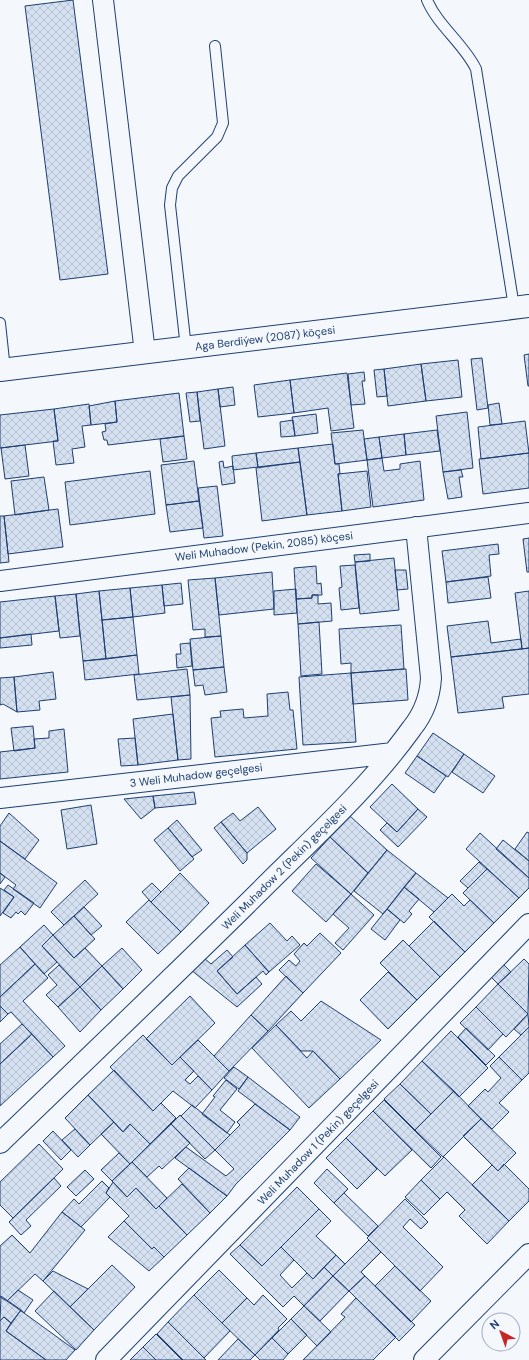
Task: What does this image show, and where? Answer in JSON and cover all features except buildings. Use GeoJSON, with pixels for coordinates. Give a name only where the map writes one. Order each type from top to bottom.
{"type":"FeatureCollection","features":[{"type":"Feature","properties":{"kind":"street"},"geometry":{"type":"LineString","coordinates":[[103,0],[145,353]]}},
{"type":"Feature","properties":{"kind":"street","name":"Aga Berdiýew (2087) köçesi"},"geometry":{"type":"LineString","coordinates":[[2,370],[522,307]]}},
{"type":"Feature","properties":{"kind":"street","name":"Weli Muhadow (Pekin, 2085) köçesi"},"geometry":{"type":"LineString","coordinates":[[0,580],[529,513]]}},
{"type":"Feature","properties":{"kind":"street","name":"Weli Muhadow 2 (Pekin) geçelgesi"},"geometry":{"type":"LineString","coordinates":[[0,1143],[309,843],[359,791],[413,728],[424,709],[430,689],[431,678],[416,527]]}},
{"type":"Feature","properties":{"kind":"street","name":"3 Weli Muhadow geçelgesi"},"geometry":{"type":"LineString","coordinates":[[0,798],[393,753]]}},
{"type":"Feature","properties":{"kind":"street","name":"Weli Muhadow 1 (Pekin) geçelgesi"},"geometry":{"type":"LineString","coordinates":[[106,1360],[529,924]]}},
{"type":"Feature","properties":{"kind":"street"},"geometry":{"type":"LineString","coordinates":[[424,1360],[529,1254]]}},
{"type":"Feature","properties":{"kind":"lane"},"geometry":{"type":"LineString","coordinates":[[427,0],[445,27],[470,57],[476,69],[522,307]]}},
{"type":"Feature","properties":{"kind":"lane"},"geometry":{"type":"LineString","coordinates":[[186,348],[170,206],[172,188],[178,176],[217,137],[223,123],[215,46]]}},
{"type":"Feature","properties":{"kind":"lane"},"geometry":{"type":"LineString","coordinates":[[0,323],[2,370]]}}]}
